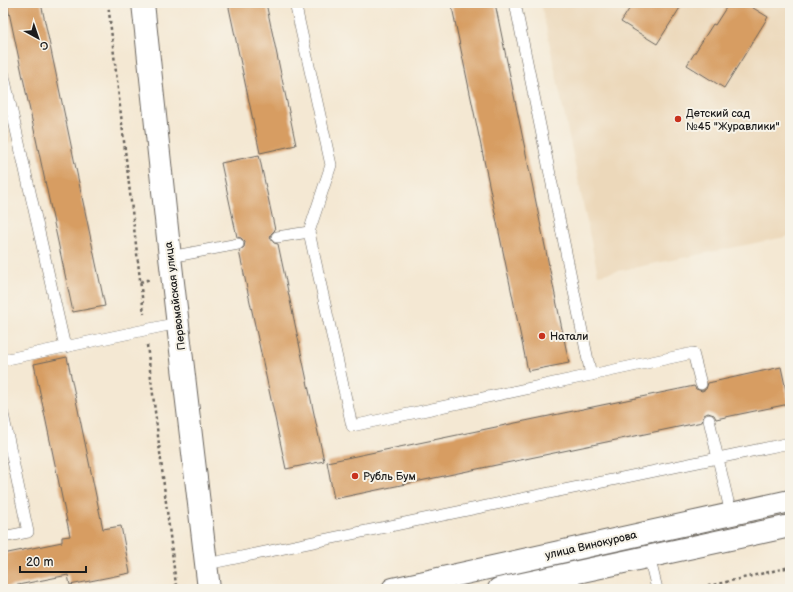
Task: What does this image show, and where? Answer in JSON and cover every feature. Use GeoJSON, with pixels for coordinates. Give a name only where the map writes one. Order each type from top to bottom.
{"type":"FeatureCollection","features":[{"type":"Feature","properties":{"kind":"main road","name":"Первомайская улица"},"geometry":{"type":"LineString","coordinates":[[143,3],[170,256],[209,589]]}},
{"type":"Feature","properties":{"kind":"main road","name":"улица Винокурова"},"geometry":{"type":"LineString","coordinates":[[393,589],[790,502]]}},
{"type":"Feature","properties":{"kind":"main road"},"geometry":{"type":"LineString","coordinates":[[730,514],[736,538]]}},
{"type":"Feature","properties":{"kind":"main road","name":"улица Винокурова"},"geometry":{"type":"LineString","coordinates":[[499,589],[790,526]]}},
{"type":"Feature","properties":{"kind":"main road"},"geometry":{"type":"LineString","coordinates":[[644,533],[649,556]]}},
{"type":"Feature","properties":{"kind":"lane"},"geometry":{"type":"LineString","coordinates":[[295,3],[330,164],[309,232],[352,426],[694,353],[701,384]]}},
{"type":"Feature","properties":{"kind":"lane"},"geometry":{"type":"LineString","coordinates":[[515,3],[591,375]]}},
{"type":"Feature","properties":{"kind":"lane"},"geometry":{"type":"LineString","coordinates":[[3,72],[65,347]]}},
{"type":"Feature","properties":{"kind":"lane"},"geometry":{"type":"LineString","coordinates":[[277,238],[309,232]]}},
{"type":"Feature","properties":{"kind":"lane"},"geometry":{"type":"LineString","coordinates":[[170,256],[238,244]]}},
{"type":"Feature","properties":{"kind":"lane"},"geometry":{"type":"LineString","coordinates":[[3,360],[178,323]]}},
{"type":"Feature","properties":{"kind":"lane"},"geometry":{"type":"LineString","coordinates":[[3,414],[28,532],[3,537]]}},
{"type":"Feature","properties":{"kind":"lane"},"geometry":{"type":"LineString","coordinates":[[709,420],[730,514]]}},
{"type":"Feature","properties":{"kind":"lane"},"geometry":{"type":"LineString","coordinates":[[207,564],[718,459],[784,444]]}},
{"type":"Feature","properties":{"kind":"lane"},"geometry":{"type":"LineString","coordinates":[[649,556],[657,589]]}},
{"type":"Feature","properties":{"kind":"path"},"geometry":{"type":"LineString","coordinates":[[108,3],[176,585],[172,589]]}},
{"type":"Feature","properties":{"kind":"path"},"geometry":{"type":"LineString","coordinates":[[696,589],[790,567]]}},
{"type":"Feature","properties":{"kind":"shaded area","name":"Детский сад №45 \"Журавлики\""},"geometry":{"type":"Polygon","coordinates":[[[541,3],[790,3],[790,236],[598,275],[541,3]]]}},
{"type":"Feature","properties":{"kind":"shaded area"},"geometry":{"type":"Polygon","coordinates":[[[3,104],[12,142],[3,144],[3,104]]]}},
{"type":"Feature","properties":{"kind":"building"},"geometry":{"type":"Polygon","coordinates":[[[7,3],[41,3],[105,306],[73,312],[7,3]]]}},
{"type":"Feature","properties":{"kind":"building"},"geometry":{"type":"Polygon","coordinates":[[[228,3],[266,3],[296,145],[260,153],[228,3]]]}},
{"type":"Feature","properties":{"kind":"building"},"geometry":{"type":"Polygon","coordinates":[[[470,3],[495,3],[569,363],[528,371],[452,7],[470,3]]]}},
{"type":"Feature","properties":{"kind":"building"},"geometry":{"type":"Polygon","coordinates":[[[633,3],[683,3],[657,44],[621,22],[633,3]]]}},
{"type":"Feature","properties":{"kind":"building"},"geometry":{"type":"Polygon","coordinates":[[[729,3],[745,3],[768,17],[724,88],[687,65],[713,24],[715,25],[729,3]]]}},
{"type":"Feature","properties":{"kind":"building"},"geometry":{"type":"Polygon","coordinates":[[[259,155],[275,230],[271,234],[270,238],[274,243],[278,244],[324,461],[286,469],[239,251],[244,247],[245,242],[241,238],[237,237],[221,163],[259,155]]]}},
{"type":"Feature","properties":{"kind":"building"},"geometry":{"type":"Polygon","coordinates":[[[67,357],[103,529],[121,526],[130,573],[70,585],[68,575],[3,588],[3,554],[62,542],[62,537],[70,536],[34,364],[67,357]]]}},
{"type":"Feature","properties":{"kind":"building"},"geometry":{"type":"Polygon","coordinates":[[[781,367],[789,404],[716,419],[714,415],[708,413],[704,415],[702,422],[334,499],[327,462],[694,386],[696,389],[702,391],[706,389],[708,383],[781,367]]]}},
{"type":"Feature","properties":{"kind":"place","name":"Детский сад №45 \"Журавлики\""},"geometry":{"type":"Point","coordinates":[678,119]}},
{"type":"Feature","properties":{"kind":"place","name":"Натали"},"geometry":{"type":"Point","coordinates":[542,336]}},
{"type":"Feature","properties":{"kind":"place","name":"Рубль Бум"},"geometry":{"type":"Point","coordinates":[355,476]}}]}
